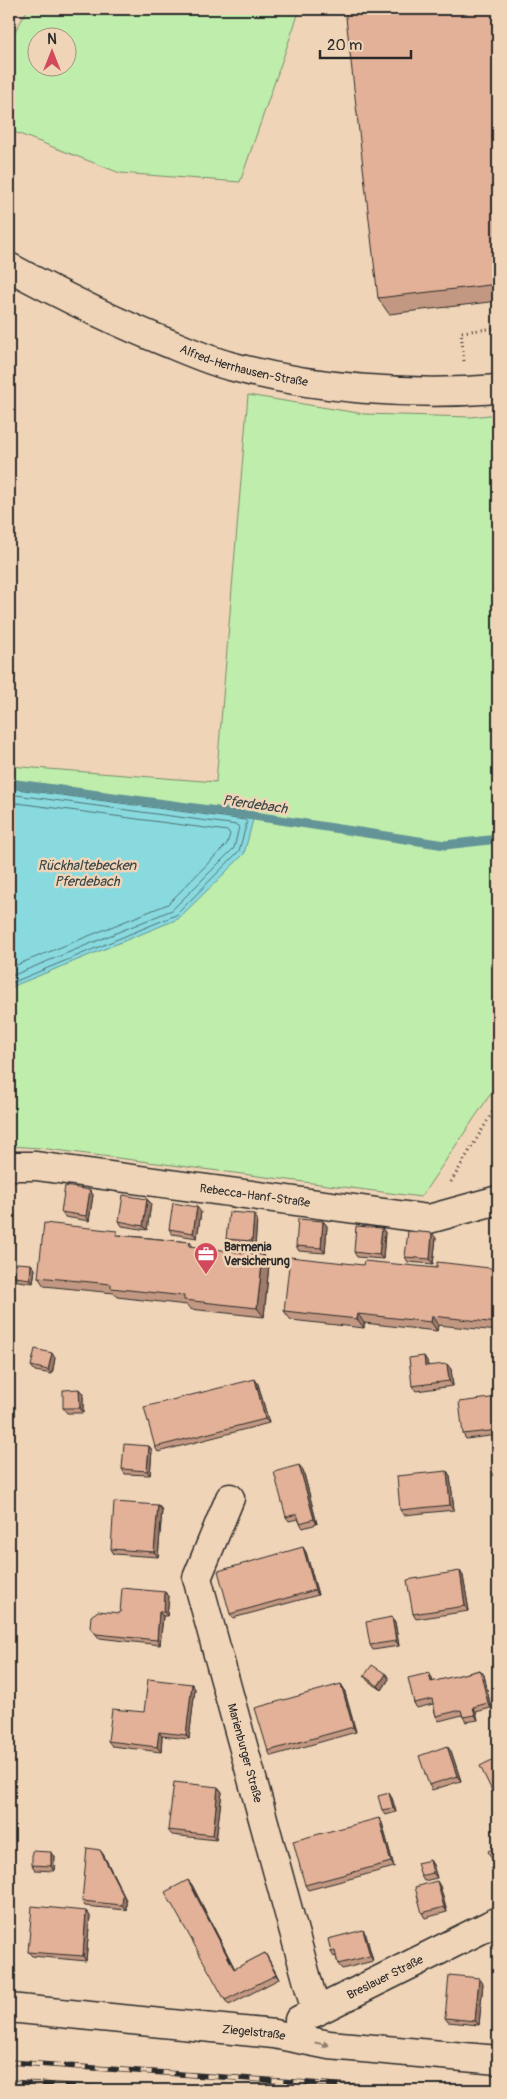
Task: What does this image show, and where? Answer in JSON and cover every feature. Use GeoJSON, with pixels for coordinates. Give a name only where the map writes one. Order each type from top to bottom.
{"type":"FeatureCollection","features":[{"type":"Feature","properties":{"kind":"street","name":"Alfred-Herrhausen-Straße"},"geometry":{"type":"LineString","coordinates":[[9,267],[80,304],[142,333],[231,366],[291,379],[364,388],[438,391],[498,389]]}},
{"type":"Feature","properties":{"kind":"street","name":"Rebecca-Hanf-Straße"},"geometry":{"type":"LineString","coordinates":[[9,1166],[36,1166],[429,1219],[498,1200]]}},
{"type":"Feature","properties":{"kind":"street","name":"Marienburger Straße"},"geometry":{"type":"LineString","coordinates":[[230,1498],[197,1578],[316,2012]]}},
{"type":"Feature","properties":{"kind":"street","name":"Breslauer Straße"},"geometry":{"type":"LineString","coordinates":[[274,2034],[498,1921]]}},
{"type":"Feature","properties":{"kind":"street","name":"Ziegelstraße"},"geometry":{"type":"LineString","coordinates":[[9,2008],[274,2034],[329,2045],[498,2060]]}},
{"type":"Feature","properties":{"kind":"path"},"geometry":{"type":"LineString","coordinates":[[460,332],[498,328]]}},
{"type":"Feature","properties":{"kind":"path"},"geometry":{"type":"LineString","coordinates":[[429,1219],[498,1103]]}},
{"type":"Feature","properties":{"kind":"green space"},"geometry":{"type":"Polygon","coordinates":[[[28,9],[300,9],[240,182],[120,173],[9,130],[9,42],[28,9]]]}},
{"type":"Feature","properties":{"kind":"green space"},"geometry":{"type":"Polygon","coordinates":[[[248,395],[364,414],[471,417],[498,414],[498,1083],[421,1197],[40,1148],[9,1146],[9,766],[216,782],[248,395]]]}},
{"type":"Feature","properties":{"kind":"water","name":"Rückhaltebecken Pferdebach"},"geometry":{"type":"Polygon","coordinates":[[[9,783],[254,816],[244,854],[178,919],[16,985],[9,990],[9,783]]]}},
{"type":"Feature","properties":{"kind":"building"},"geometry":{"type":"Polygon","coordinates":[[[345,9],[498,9],[498,284],[378,298],[345,9]]]}},
{"type":"Feature","properties":{"kind":"building"},"geometry":{"type":"Polygon","coordinates":[[[65,1186],[90,1190],[86,1216],[61,1212],[65,1186]]]}},
{"type":"Feature","properties":{"kind":"building"},"geometry":{"type":"Polygon","coordinates":[[[123,1195],[147,1199],[143,1226],[119,1221],[123,1195]]]}},
{"type":"Feature","properties":{"kind":"building"},"geometry":{"type":"Polygon","coordinates":[[[173,1203],[197,1207],[193,1233],[169,1229],[173,1203]]]}},
{"type":"Feature","properties":{"kind":"building"},"geometry":{"type":"Polygon","coordinates":[[[229,1212],[254,1214],[252,1241],[226,1239],[229,1212]]]}},
{"type":"Feature","properties":{"kind":"building"},"geometry":{"type":"Polygon","coordinates":[[[298,1219],[323,1221],[321,1248],[296,1246],[298,1219]]]}},
{"type":"Feature","properties":{"kind":"building"},"geometry":{"type":"Polygon","coordinates":[[[44,1223],[117,1231],[117,1235],[190,1242],[189,1246],[263,1255],[257,1308],[184,1300],[184,1296],[111,1288],[111,1284],[38,1277],[44,1223]]]}},
{"type":"Feature","properties":{"kind":"building"},"geometry":{"type":"Polygon","coordinates":[[[356,1226],[382,1228],[379,1255],[354,1252],[356,1226]]]}},
{"type":"Feature","properties":{"kind":"building"},"geometry":{"type":"Polygon","coordinates":[[[408,1231],[432,1233],[430,1259],[405,1257],[408,1231]]]}},
{"type":"Feature","properties":{"kind":"building"},"geometry":{"type":"Polygon","coordinates":[[[290,1257],[363,1265],[364,1261],[437,1268],[437,1262],[498,1269],[498,1323],[432,1316],[431,1322],[358,1314],[357,1319],[284,1311],[290,1257]]]}},
{"type":"Feature","properties":{"kind":"building"},"geometry":{"type":"Polygon","coordinates":[[[16,1263],[31,1264],[30,1279],[15,1277],[16,1263]]]}},
{"type":"Feature","properties":{"kind":"building"},"geometry":{"type":"Polygon","coordinates":[[[35,1349],[52,1353],[48,1370],[31,1366],[35,1349]]]}},
{"type":"Feature","properties":{"kind":"building"},"geometry":{"type":"Polygon","coordinates":[[[424,1356],[425,1366],[447,1364],[449,1381],[412,1386],[409,1358],[424,1356]]]}},
{"type":"Feature","properties":{"kind":"building"},"geometry":{"type":"Polygon","coordinates":[[[255,1379],[265,1419],[155,1447],[144,1407],[255,1379]]]}},
{"type":"Feature","properties":{"kind":"building"},"geometry":{"type":"Polygon","coordinates":[[[79,1389],[80,1408],[63,1408],[63,1390],[79,1389]]]}},
{"type":"Feature","properties":{"kind":"building"},"geometry":{"type":"Polygon","coordinates":[[[498,1397],[498,1430],[463,1434],[459,1402],[498,1397]]]}},
{"type":"Feature","properties":{"kind":"building"},"geometry":{"type":"Polygon","coordinates":[[[124,1444],[149,1446],[147,1471],[122,1469],[124,1444]]]}},
{"type":"Feature","properties":{"kind":"building"},"geometry":{"type":"Polygon","coordinates":[[[299,1465],[314,1519],[300,1523],[297,1514],[286,1517],[274,1472],[299,1465]]]}},
{"type":"Feature","properties":{"kind":"building"},"geometry":{"type":"Polygon","coordinates":[[[447,1471],[450,1505],[400,1510],[397,1476],[447,1471]]]}},
{"type":"Feature","properties":{"kind":"building"},"geometry":{"type":"Polygon","coordinates":[[[114,1502],[158,1505],[154,1552],[111,1549],[114,1502]]]}},
{"type":"Feature","properties":{"kind":"building"},"geometry":{"type":"Polygon","coordinates":[[[303,1547],[315,1590],[230,1614],[218,1571],[303,1547]]]}},
{"type":"Feature","properties":{"kind":"building"},"geometry":{"type":"Polygon","coordinates":[[[460,1571],[465,1606],[413,1614],[407,1580],[460,1571]]]}},
{"type":"Feature","properties":{"kind":"building"},"geometry":{"type":"Polygon","coordinates":[[[122,1588],[165,1592],[164,1612],[159,1612],[157,1640],[96,1634],[90,1627],[91,1616],[98,1611],[120,1613],[122,1588]]]}},
{"type":"Feature","properties":{"kind":"building"},"geometry":{"type":"Polygon","coordinates":[[[392,1617],[396,1641],[370,1645],[366,1622],[392,1617]]]}},
{"type":"Feature","properties":{"kind":"building"},"geometry":{"type":"Polygon","coordinates":[[[372,1665],[386,1674],[378,1686],[364,1676],[372,1665]]]}},
{"type":"Feature","properties":{"kind":"building"},"geometry":{"type":"Polygon","coordinates":[[[480,1670],[488,1703],[473,1707],[475,1715],[463,1717],[461,1710],[436,1716],[432,1699],[414,1703],[408,1678],[429,1673],[431,1682],[480,1670]]]}},
{"type":"Feature","properties":{"kind":"building"},"geometry":{"type":"Polygon","coordinates":[[[148,1679],[192,1684],[186,1735],[159,1732],[157,1747],[108,1741],[112,1709],[144,1712],[148,1679]]]}},
{"type":"Feature","properties":{"kind":"building"},"geometry":{"type":"Polygon","coordinates":[[[341,1684],[353,1727],[268,1751],[255,1708],[341,1684]]]}},
{"type":"Feature","properties":{"kind":"building"},"geometry":{"type":"Polygon","coordinates":[[[447,1746],[457,1776],[429,1785],[419,1756],[447,1746]]]}},
{"type":"Feature","properties":{"kind":"building"},"geometry":{"type":"Polygon","coordinates":[[[498,1757],[498,1803],[480,1766],[498,1757]]]}},
{"type":"Feature","properties":{"kind":"building"},"geometry":{"type":"Polygon","coordinates":[[[174,1782],[218,1787],[213,1835],[168,1830],[174,1782]]]}},
{"type":"Feature","properties":{"kind":"building"},"geometry":{"type":"Polygon","coordinates":[[[389,1793],[393,1808],[382,1810],[378,1796],[389,1793]]]}},
{"type":"Feature","properties":{"kind":"building"},"geometry":{"type":"Polygon","coordinates":[[[379,1818],[391,1862],[305,1885],[293,1841],[379,1818]]]}},
{"type":"Feature","properties":{"kind":"building"},"geometry":{"type":"Polygon","coordinates":[[[498,1846],[498,1872],[488,1851],[498,1846]]]}},
{"type":"Feature","properties":{"kind":"building"},"geometry":{"type":"Polygon","coordinates":[[[87,1848],[100,1850],[123,1895],[122,1905],[82,1901],[87,1848]]]}},
{"type":"Feature","properties":{"kind":"building"},"geometry":{"type":"Polygon","coordinates":[[[32,1851],[51,1852],[51,1866],[32,1865],[32,1851]]]}},
{"type":"Feature","properties":{"kind":"building"},"geometry":{"type":"Polygon","coordinates":[[[430,1860],[433,1873],[421,1876],[417,1863],[430,1860]]]}},
{"type":"Feature","properties":{"kind":"building"},"geometry":{"type":"Polygon","coordinates":[[[188,1880],[234,1969],[265,1953],[276,1975],[225,2000],[165,1892],[188,1880]]]}},
{"type":"Feature","properties":{"kind":"building"},"geometry":{"type":"Polygon","coordinates":[[[437,1881],[444,1907],[422,1913],[415,1887],[437,1881]]]}},
{"type":"Feature","properties":{"kind":"building"},"geometry":{"type":"Polygon","coordinates":[[[32,1906],[86,1911],[83,1956],[28,1952],[32,1906]]]}},
{"type":"Feature","properties":{"kind":"building"},"geometry":{"type":"Polygon","coordinates":[[[363,1930],[370,1956],[338,1964],[335,1951],[331,1952],[328,1939],[363,1930]]]}},
{"type":"Feature","properties":{"kind":"building"},"geometry":{"type":"Polygon","coordinates":[[[449,1975],[479,1978],[475,2021],[445,2018],[449,1975]]]}},
{"type":"Feature","properties":{"kind":"waterway","name":"Pferdebach"},"geometry":{"type":"LineString","coordinates":[[9,783],[254,816],[445,845],[498,839]]}},
{"type":"Feature","properties":{"kind":"railway"},"geometry":{"type":"LineString","coordinates":[[9,2062],[407,2090]]}},
{"type":"Feature","properties":{"kind":"railway"},"geometry":{"type":"LineString","coordinates":[[9,2082],[130,2090]]}},
{"type":"Feature","properties":{"kind":"place","name":"Barmenia Versicherung"},"geometry":{"type":"Point","coordinates":[206,1275]}}]}
